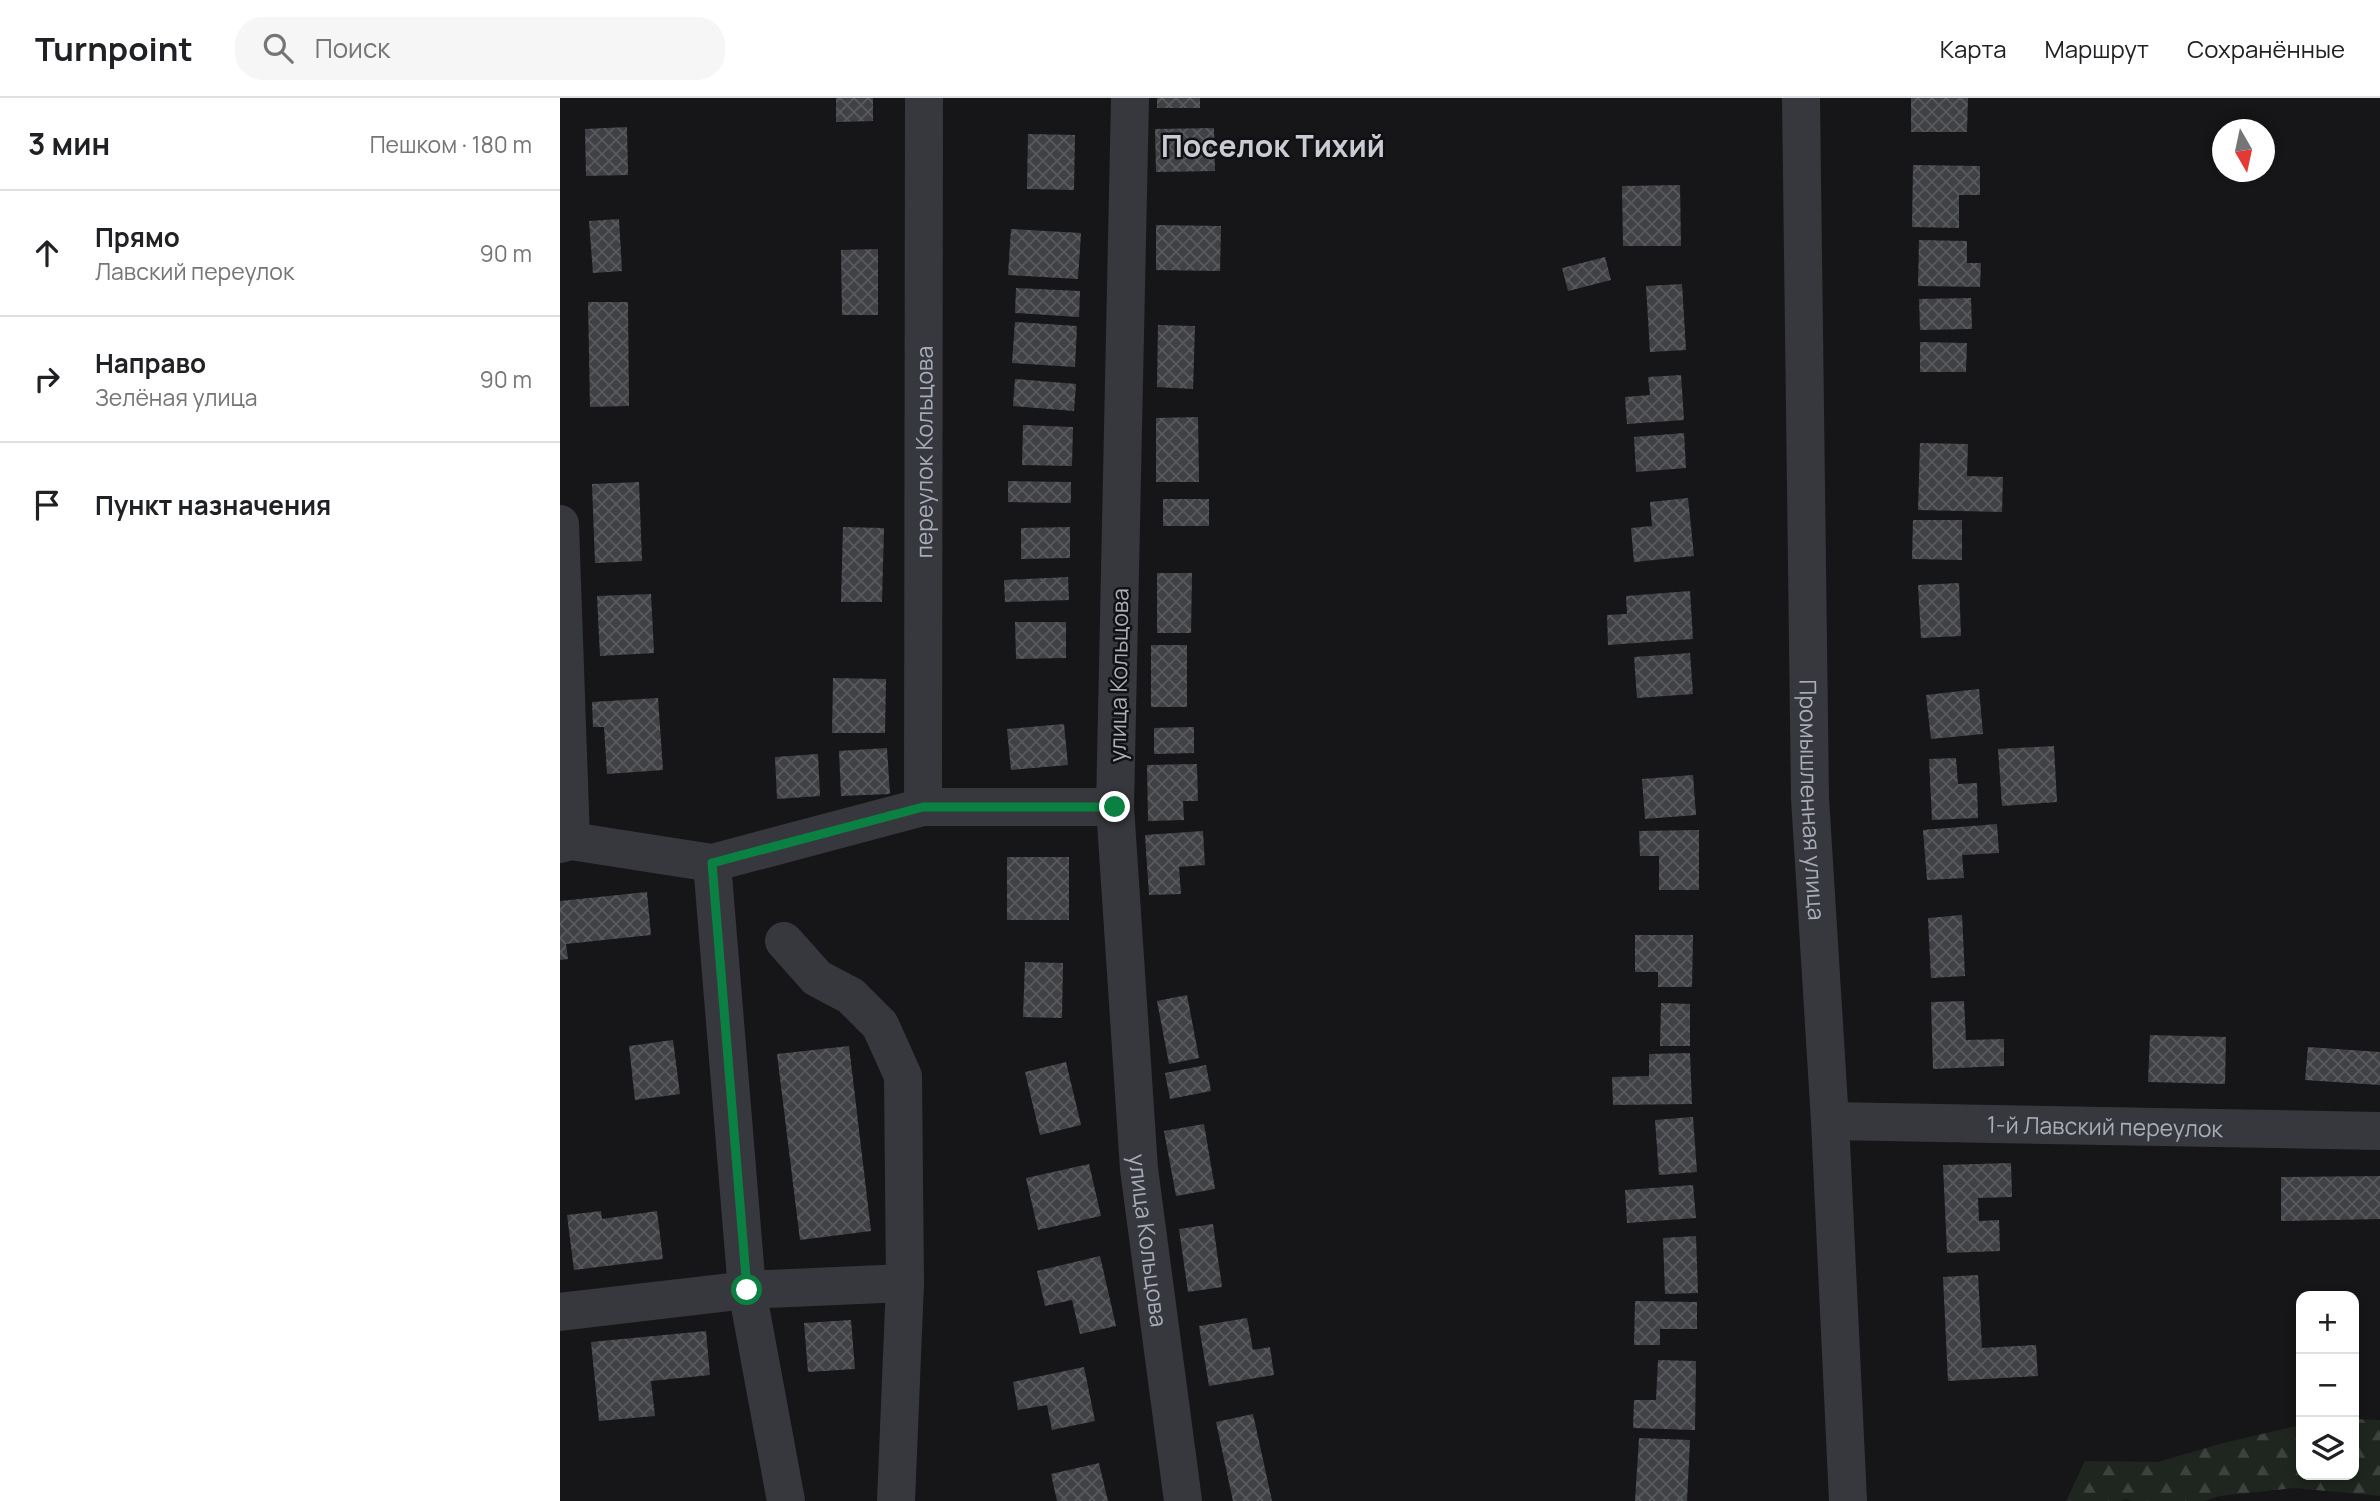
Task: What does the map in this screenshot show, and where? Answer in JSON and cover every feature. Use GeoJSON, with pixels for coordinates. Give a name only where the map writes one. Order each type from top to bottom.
{"type":"FeatureCollection","features":[{"type":"Feature","properties":{"kind":"street","name":"переулок Кольцова"},"geometry":{"type":"LineString","coordinates":[[923,807],[925,98]]}},
{"type":"Feature","properties":{"kind":"street","name":"улица Кольцова"},"geometry":{"type":"LineString","coordinates":[[1130,98],[1115,807],[1139,1169],[1182,1501]]}},
{"type":"Feature","properties":{"kind":"street","name":"Промышленная улица"},"geometry":{"type":"LineString","coordinates":[[1801,98],[1811,797],[1848,1501]]}},
{"type":"Feature","properties":{"kind":"street"},"geometry":{"type":"LineString","coordinates":[[560,524],[565,842],[712,863],[923,807],[1115,807]]}},
{"type":"Feature","properties":{"kind":"street"},"geometry":{"type":"LineString","coordinates":[[712,863],[747,1290],[786,1501]]}},
{"type":"Feature","properties":{"kind":"street"},"geometry":{"type":"LineString","coordinates":[[784,941],[817,978],[851,996],[880,1025],[902,1076],[905,1283],[897,1501]]}},
{"type":"Feature","properties":{"kind":"street","name":"1-й Лавский переулок"},"geometry":{"type":"LineString","coordinates":[[1830,1121],[2380,1131]]}},
{"type":"Feature","properties":{"kind":"street"},"geometry":{"type":"LineString","coordinates":[[560,1312],[747,1290],[905,1283]]}},
{"type":"Feature","properties":{"kind":"green space"},"geometry":{"type":"Polygon","coordinates":[[[2359,1419],[2380,1420],[2380,1496],[2294,1488],[2219,1496],[2205,1501],[2066,1501],[2085,1461],[2158,1462],[2296,1426],[2296,1480],[2359,1480],[2359,1419]]]}},
{"type":"Feature","properties":{"kind":"building"},"geometry":{"type":"Polygon","coordinates":[[[836,98],[873,98],[873,121],[836,122],[836,98]]]}},
{"type":"Feature","properties":{"kind":"building"},"geometry":{"type":"Polygon","coordinates":[[[1157,98],[1200,98],[1200,108],[1157,108],[1157,98]]]}},
{"type":"Feature","properties":{"kind":"building"},"geometry":{"type":"Polygon","coordinates":[[[1911,98],[1968,98],[1967,132],[1911,132],[1911,98]]]}},
{"type":"Feature","properties":{"kind":"building"},"geometry":{"type":"Polygon","coordinates":[[[627,127],[628,175],[586,176],[585,129],[627,127]]]}},
{"type":"Feature","properties":{"kind":"building"},"geometry":{"type":"Polygon","coordinates":[[[1214,128],[1215,171],[1156,172],[1155,129],[1214,128]]]}},
{"type":"Feature","properties":{"kind":"building"},"geometry":{"type":"Polygon","coordinates":[[[1028,134],[1075,135],[1074,190],[1027,189],[1028,134]]]}},
{"type":"Feature","properties":{"kind":"building"},"geometry":{"type":"Polygon","coordinates":[[[1913,165],[1980,166],[1980,195],[1959,195],[1959,228],[1912,227],[1913,165]]]}},
{"type":"Feature","properties":{"kind":"building"},"geometry":{"type":"Polygon","coordinates":[[[1680,185],[1681,246],[1623,246],[1622,186],[1680,185]]]}},
{"type":"Feature","properties":{"kind":"building"},"geometry":{"type":"Polygon","coordinates":[[[619,219],[622,271],[593,273],[589,221],[619,219]]]}},
{"type":"Feature","properties":{"kind":"building"},"geometry":{"type":"Polygon","coordinates":[[[1156,225],[1221,226],[1220,271],[1156,270],[1156,225]]]}},
{"type":"Feature","properties":{"kind":"building"},"geometry":{"type":"Polygon","coordinates":[[[1011,229],[1081,233],[1078,279],[1008,275],[1011,229]]]}},
{"type":"Feature","properties":{"kind":"building"},"geometry":{"type":"Polygon","coordinates":[[[1919,240],[1967,241],[1967,263],[1981,263],[1980,287],[1918,286],[1919,240]]]}},
{"type":"Feature","properties":{"kind":"building"},"geometry":{"type":"Polygon","coordinates":[[[878,249],[878,315],[842,315],[841,250],[878,249]]]}},
{"type":"Feature","properties":{"kind":"building"},"geometry":{"type":"Polygon","coordinates":[[[1605,257],[1611,280],[1568,291],[1562,268],[1605,257]]]}},
{"type":"Feature","properties":{"kind":"building"},"geometry":{"type":"Polygon","coordinates":[[[1682,284],[1686,350],[1650,352],[1646,286],[1682,284]]]}},
{"type":"Feature","properties":{"kind":"building"},"geometry":{"type":"Polygon","coordinates":[[[1016,288],[1080,291],[1079,317],[1015,313],[1016,288]]]}},
{"type":"Feature","properties":{"kind":"building"},"geometry":{"type":"Polygon","coordinates":[[[1971,298],[1972,329],[1920,330],[1919,299],[1971,298]]]}},
{"type":"Feature","properties":{"kind":"building"},"geometry":{"type":"Polygon","coordinates":[[[588,302],[628,302],[629,406],[590,407],[588,302]]]}},
{"type":"Feature","properties":{"kind":"building"},"geometry":{"type":"Polygon","coordinates":[[[1015,322],[1077,326],[1075,367],[1012,363],[1015,322]]]}},
{"type":"Feature","properties":{"kind":"building"},"geometry":{"type":"Polygon","coordinates":[[[1158,325],[1195,326],[1193,389],[1157,387],[1158,325]]]}},
{"type":"Feature","properties":{"kind":"building"},"geometry":{"type":"Polygon","coordinates":[[[1920,342],[1967,343],[1966,372],[1920,372],[1920,342]]]}},
{"type":"Feature","properties":{"kind":"building"},"geometry":{"type":"Polygon","coordinates":[[[1681,375],[1684,420],[1627,424],[1625,397],[1650,395],[1648,377],[1681,375]]]}},
{"type":"Feature","properties":{"kind":"building"},"geometry":{"type":"Polygon","coordinates":[[[1015,379],[1076,384],[1074,411],[1013,406],[1015,379]]]}},
{"type":"Feature","properties":{"kind":"building"},"geometry":{"type":"Polygon","coordinates":[[[1198,417],[1199,482],[1156,482],[1156,418],[1198,417]]]}},
{"type":"Feature","properties":{"kind":"building"},"geometry":{"type":"Polygon","coordinates":[[[1023,425],[1073,427],[1072,466],[1022,465],[1023,425]]]}},
{"type":"Feature","properties":{"kind":"building"},"geometry":{"type":"Polygon","coordinates":[[[1684,433],[1686,468],[1636,472],[1634,437],[1684,433]]]}},
{"type":"Feature","properties":{"kind":"building"},"geometry":{"type":"Polygon","coordinates":[[[1920,443],[1968,444],[1967,476],[2003,477],[2002,512],[1918,510],[1920,443]]]}},
{"type":"Feature","properties":{"kind":"building"},"geometry":{"type":"Polygon","coordinates":[[[1008,481],[1071,482],[1071,503],[1008,502],[1008,481]]]}},
{"type":"Feature","properties":{"kind":"building"},"geometry":{"type":"Polygon","coordinates":[[[639,482],[642,561],[595,563],[592,484],[639,482]]]}},
{"type":"Feature","properties":{"kind":"building"},"geometry":{"type":"Polygon","coordinates":[[[1688,498],[1694,556],[1634,562],[1631,528],[1652,526],[1650,502],[1688,498]]]}},
{"type":"Feature","properties":{"kind":"building"},"geometry":{"type":"Polygon","coordinates":[[[1163,499],[1209,499],[1209,526],[1163,526],[1163,499]]]}},
{"type":"Feature","properties":{"kind":"building"},"geometry":{"type":"Polygon","coordinates":[[[1913,520],[1962,520],[1962,560],[1912,559],[1913,520]]]}},
{"type":"Feature","properties":{"kind":"building"},"geometry":{"type":"Polygon","coordinates":[[[843,527],[884,528],[882,602],[841,602],[843,527]]]}},
{"type":"Feature","properties":{"kind":"building"},"geometry":{"type":"Polygon","coordinates":[[[1070,527],[1070,558],[1021,559],[1021,528],[1070,527]]]}},
{"type":"Feature","properties":{"kind":"building"},"geometry":{"type":"Polygon","coordinates":[[[1157,573],[1192,573],[1191,633],[1157,633],[1157,573]]]}},
{"type":"Feature","properties":{"kind":"building"},"geometry":{"type":"Polygon","coordinates":[[[1068,577],[1069,600],[1005,602],[1004,580],[1068,577]]]}},
{"type":"Feature","properties":{"kind":"building"},"geometry":{"type":"Polygon","coordinates":[[[1959,583],[1961,636],[1921,638],[1918,585],[1959,583]]]}},
{"type":"Feature","properties":{"kind":"building"},"geometry":{"type":"Polygon","coordinates":[[[1690,591],[1693,639],[1608,645],[1607,615],[1627,614],[1626,596],[1690,591]]]}},
{"type":"Feature","properties":{"kind":"building"},"geometry":{"type":"Polygon","coordinates":[[[651,594],[654,653],[600,656],[597,596],[651,594]]]}},
{"type":"Feature","properties":{"kind":"building"},"geometry":{"type":"Polygon","coordinates":[[[1015,622],[1066,622],[1066,658],[1016,659],[1015,622]]]}},
{"type":"Feature","properties":{"kind":"building"},"geometry":{"type":"Polygon","coordinates":[[[1151,645],[1187,645],[1187,707],[1151,707],[1151,645]]]}},
{"type":"Feature","properties":{"kind":"building"},"geometry":{"type":"Polygon","coordinates":[[[1690,653],[1693,694],[1637,698],[1634,657],[1690,653]]]}},
{"type":"Feature","properties":{"kind":"building"},"geometry":{"type":"Polygon","coordinates":[[[833,678],[886,679],[885,733],[832,733],[833,678]]]}},
{"type":"Feature","properties":{"kind":"building"},"geometry":{"type":"Polygon","coordinates":[[[1979,689],[1983,734],[1931,739],[1926,695],[1979,689]]]}},
{"type":"Feature","properties":{"kind":"building"},"geometry":{"type":"Polygon","coordinates":[[[658,698],[663,770],[607,774],[604,727],[593,727],[592,702],[658,698]]]}},
{"type":"Feature","properties":{"kind":"building"},"geometry":{"type":"Polygon","coordinates":[[[1064,724],[1068,765],[1011,770],[1007,729],[1064,724]]]}},
{"type":"Feature","properties":{"kind":"building"},"geometry":{"type":"Polygon","coordinates":[[[1194,727],[1194,753],[1154,754],[1154,728],[1194,727]]]}},
{"type":"Feature","properties":{"kind":"building"},"geometry":{"type":"Polygon","coordinates":[[[2054,746],[2057,802],[2002,806],[1998,749],[2054,746]]]}},
{"type":"Feature","properties":{"kind":"building"},"geometry":{"type":"Polygon","coordinates":[[[887,748],[890,794],[841,796],[839,751],[887,748]]]}},
{"type":"Feature","properties":{"kind":"building"},"geometry":{"type":"Polygon","coordinates":[[[818,754],[820,796],[777,799],[775,757],[818,754]]]}},
{"type":"Feature","properties":{"kind":"building"},"geometry":{"type":"Polygon","coordinates":[[[1956,758],[1958,784],[1977,783],[1978,818],[1932,820],[1929,759],[1956,758]]]}},
{"type":"Feature","properties":{"kind":"building"},"geometry":{"type":"Polygon","coordinates":[[[1197,764],[1198,801],[1183,801],[1184,820],[1148,821],[1147,765],[1197,764]]]}},
{"type":"Feature","properties":{"kind":"building"},"geometry":{"type":"Polygon","coordinates":[[[1693,775],[1696,815],[1645,819],[1642,779],[1693,775]]]}},
{"type":"Feature","properties":{"kind":"building"},"geometry":{"type":"Polygon","coordinates":[[[1997,824],[1999,853],[1962,855],[1964,878],[1927,880],[1923,830],[1997,824]]]}},
{"type":"Feature","properties":{"kind":"building"},"geometry":{"type":"Polygon","coordinates":[[[1699,830],[1699,890],[1659,890],[1659,856],[1640,856],[1639,831],[1699,830]]]}},
{"type":"Feature","properties":{"kind":"building"},"geometry":{"type":"Polygon","coordinates":[[[1203,831],[1205,865],[1179,867],[1181,894],[1149,895],[1145,835],[1203,831]]]}},
{"type":"Feature","properties":{"kind":"building"},"geometry":{"type":"Polygon","coordinates":[[[1007,857],[1069,857],[1069,920],[1007,920],[1007,857]]]}},
{"type":"Feature","properties":{"kind":"building"},"geometry":{"type":"Polygon","coordinates":[[[647,892],[651,935],[566,944],[568,959],[560,960],[560,901],[647,892]]]}},
{"type":"Feature","properties":{"kind":"building"},"geometry":{"type":"Polygon","coordinates":[[[1962,915],[1965,976],[1931,978],[1928,918],[1962,915]]]}},
{"type":"Feature","properties":{"kind":"building"},"geometry":{"type":"Polygon","coordinates":[[[1635,935],[1693,935],[1692,987],[1658,987],[1658,972],[1635,972],[1635,935]]]}},
{"type":"Feature","properties":{"kind":"building"},"geometry":{"type":"Polygon","coordinates":[[[1025,962],[1063,963],[1062,1018],[1023,1017],[1025,962]]]}},
{"type":"Feature","properties":{"kind":"building"},"geometry":{"type":"Polygon","coordinates":[[[1187,995],[1199,1058],[1169,1064],[1157,1001],[1187,995]]]}},
{"type":"Feature","properties":{"kind":"building"},"geometry":{"type":"Polygon","coordinates":[[[1964,1001],[1966,1040],[2004,1039],[2004,1066],[1933,1069],[1931,1002],[1964,1001]]]}},
{"type":"Feature","properties":{"kind":"building"},"geometry":{"type":"Polygon","coordinates":[[[1661,1003],[1690,1004],[1690,1046],[1660,1046],[1661,1003]]]}},
{"type":"Feature","properties":{"kind":"building"},"geometry":{"type":"Polygon","coordinates":[[[2150,1035],[2226,1037],[2225,1084],[2148,1082],[2150,1035]]]}},
{"type":"Feature","properties":{"kind":"building"},"geometry":{"type":"Polygon","coordinates":[[[673,1040],[680,1094],[635,1100],[629,1046],[673,1040]]]}},
{"type":"Feature","properties":{"kind":"building"},"geometry":{"type":"Polygon","coordinates":[[[849,1046],[871,1231],[800,1240],[777,1054],[849,1046]]]}},
{"type":"Feature","properties":{"kind":"building"},"geometry":{"type":"Polygon","coordinates":[[[2308,1047],[2380,1052],[2380,1085],[2305,1080],[2308,1047]]]}},
{"type":"Feature","properties":{"kind":"building"},"geometry":{"type":"Polygon","coordinates":[[[1690,1053],[1692,1104],[1613,1105],[1612,1077],[1649,1076],[1649,1054],[1690,1053]]]}},
{"type":"Feature","properties":{"kind":"building"},"geometry":{"type":"Polygon","coordinates":[[[1066,1062],[1081,1125],[1040,1135],[1025,1072],[1066,1062]]]}},
{"type":"Feature","properties":{"kind":"building"},"geometry":{"type":"Polygon","coordinates":[[[1206,1065],[1211,1091],[1170,1099],[1165,1073],[1206,1065]]]}},
{"type":"Feature","properties":{"kind":"building"},"geometry":{"type":"Polygon","coordinates":[[[1693,1117],[1697,1172],[1659,1175],[1655,1120],[1693,1117]]]}},
{"type":"Feature","properties":{"kind":"building"},"geometry":{"type":"Polygon","coordinates":[[[1204,1124],[1215,1189],[1176,1196],[1164,1131],[1204,1124]]]}},
{"type":"Feature","properties":{"kind":"building"},"geometry":{"type":"Polygon","coordinates":[[[2011,1163],[2012,1197],[1978,1198],[1979,1221],[1999,1220],[2000,1251],[1947,1253],[1943,1165],[2011,1163]]]}},
{"type":"Feature","properties":{"kind":"building"},"geometry":{"type":"Polygon","coordinates":[[[1089,1164],[1101,1216],[1038,1230],[1026,1178],[1089,1164]]]}},
{"type":"Feature","properties":{"kind":"building"},"geometry":{"type":"Polygon","coordinates":[[[2380,1176],[2380,1219],[2281,1221],[2281,1177],[2380,1176]]]}},
{"type":"Feature","properties":{"kind":"building"},"geometry":{"type":"Polygon","coordinates":[[[1693,1185],[1696,1218],[1627,1223],[1625,1190],[1693,1185]]]}},
{"type":"Feature","properties":{"kind":"building"},"geometry":{"type":"Polygon","coordinates":[[[601,1211],[602,1219],[657,1211],[663,1259],[574,1270],[567,1215],[601,1211]]]}},
{"type":"Feature","properties":{"kind":"building"},"geometry":{"type":"Polygon","coordinates":[[[1213,1224],[1222,1287],[1188,1292],[1179,1229],[1213,1224]]]}},
{"type":"Feature","properties":{"kind":"building"},"geometry":{"type":"Polygon","coordinates":[[[1696,1236],[1698,1293],[1665,1294],[1663,1238],[1696,1236]]]}},
{"type":"Feature","properties":{"kind":"building"},"geometry":{"type":"Polygon","coordinates":[[[1100,1256],[1116,1326],[1080,1334],[1072,1300],[1045,1306],[1037,1271],[1100,1256]]]}},
{"type":"Feature","properties":{"kind":"building"},"geometry":{"type":"Polygon","coordinates":[[[1978,1275],[1982,1348],[2036,1345],[2038,1376],[1948,1381],[1943,1277],[1978,1275]]]}},
{"type":"Feature","properties":{"kind":"building"},"geometry":{"type":"Polygon","coordinates":[[[1635,1301],[1697,1302],[1697,1329],[1660,1329],[1660,1345],[1634,1345],[1635,1301]]]}},
{"type":"Feature","properties":{"kind":"building"},"geometry":{"type":"Polygon","coordinates":[[[1247,1318],[1253,1350],[1270,1347],[1274,1375],[1209,1386],[1199,1326],[1247,1318]]]}},
{"type":"Feature","properties":{"kind":"building"},"geometry":{"type":"Polygon","coordinates":[[[851,1320],[855,1369],[808,1372],[804,1323],[851,1320]]]}},
{"type":"Feature","properties":{"kind":"building"},"geometry":{"type":"Polygon","coordinates":[[[706,1331],[710,1375],[651,1381],[655,1416],[599,1421],[591,1342],[706,1331]]]}},
{"type":"Feature","properties":{"kind":"building"},"geometry":{"type":"Polygon","coordinates":[[[1658,1360],[1696,1361],[1695,1430],[1633,1428],[1634,1400],[1656,1400],[1658,1360]]]}},
{"type":"Feature","properties":{"kind":"building"},"geometry":{"type":"Polygon","coordinates":[[[1084,1367],[1095,1421],[1052,1430],[1047,1405],[1018,1410],[1013,1382],[1084,1367]]]}},
{"type":"Feature","properties":{"kind":"building"},"geometry":{"type":"Polygon","coordinates":[[[1253,1414],[1272,1501],[1233,1501],[1216,1422],[1253,1414]]]}},
{"type":"Feature","properties":{"kind":"building"},"geometry":{"type":"Polygon","coordinates":[[[1639,1438],[1690,1440],[1687,1501],[1635,1501],[1639,1438]]]}},
{"type":"Feature","properties":{"kind":"building"},"geometry":{"type":"Polygon","coordinates":[[[1099,1463],[1108,1501],[1057,1501],[1051,1474],[1099,1463]]]}},
{"type":"Feature","properties":{"kind":"district","name":"Поселок Тихий"},"geometry":{"type":"Point","coordinates":[1273,145]}},
{"type":"Feature","properties":{"kind":"route"},"geometry":{"type":"LineString","coordinates":[[747,1290],[712,863],[923,807],[1115,807]]}}]}
